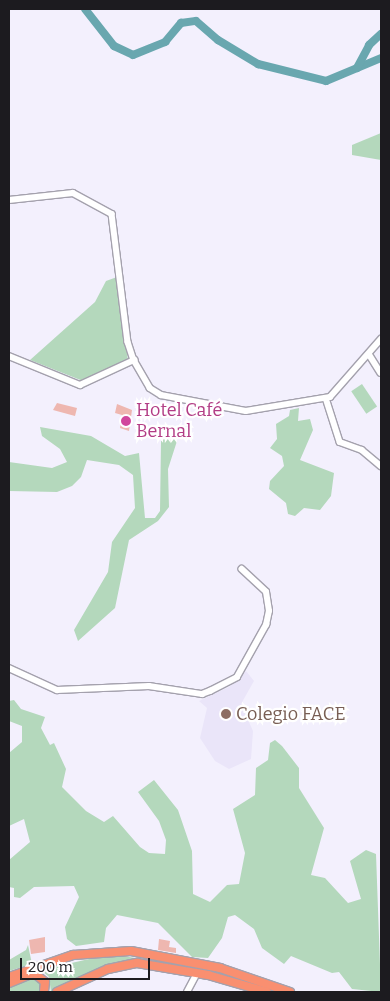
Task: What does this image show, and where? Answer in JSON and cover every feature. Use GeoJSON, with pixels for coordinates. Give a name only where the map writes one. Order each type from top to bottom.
{"type":"FeatureCollection","features":[{"type":"Feature","properties":{"kind":"highway"},"geometry":{"type":"LineString","coordinates":[[9,976],[73,954],[131,951],[220,968],[290,992]]}},
{"type":"Feature","properties":{"kind":"highway"},"geometry":{"type":"LineString","coordinates":[[57,992],[130,963],[197,972],[267,992]]}},
{"type":"Feature","properties":{"kind":"highway"},"geometry":{"type":"LineString","coordinates":[[9,983],[34,973],[45,982],[44,992]]}},
{"type":"Feature","properties":{"kind":"street"},"geometry":{"type":"LineString","coordinates":[[9,200],[73,193],[112,214],[134,360],[155,392],[232,410],[252,411],[286,402],[326,398],[340,390],[381,339]]}},
{"type":"Feature","properties":{"kind":"street"},"geometry":{"type":"LineString","coordinates":[[369,354],[381,373]]}},
{"type":"Feature","properties":{"kind":"street"},"geometry":{"type":"LineString","coordinates":[[9,356],[80,385],[134,360]]}},
{"type":"Feature","properties":{"kind":"street"},"geometry":{"type":"LineString","coordinates":[[326,398],[340,442],[362,450],[381,466]]}},
{"type":"Feature","properties":{"kind":"street"},"geometry":{"type":"LineString","coordinates":[[9,668],[57,690],[149,686],[202,694],[210,691],[237,677],[266,625],[269,611],[266,592],[242,570]]}},
{"type":"Feature","properties":{"kind":"street"},"geometry":{"type":"LineString","coordinates":[[187,992],[197,972]]}},
{"type":"Feature","properties":{"kind":"shaded area","name":"Colegio FACE"},"geometry":{"type":"Polygon","coordinates":[[[246,671],[254,681],[241,704],[253,731],[251,759],[229,769],[215,761],[200,738],[207,708],[199,701],[229,687],[246,671]]]}},
{"type":"Feature","properties":{"kind":"green space"},"geometry":{"type":"Polygon","coordinates":[[[381,133],[381,160],[352,155],[352,145],[381,133]]]}},
{"type":"Feature","properties":{"kind":"green space"},"geometry":{"type":"Polygon","coordinates":[[[117,277],[128,361],[83,381],[30,360],[95,302],[106,281],[117,277]]]}},
{"type":"Feature","properties":{"kind":"green space"},"geometry":{"type":"Polygon","coordinates":[[[362,384],[377,406],[366,414],[351,391],[362,384]]]}},
{"type":"Feature","properties":{"kind":"green space"},"geometry":{"type":"Polygon","coordinates":[[[299,408],[298,421],[310,419],[313,430],[300,460],[334,473],[331,496],[320,510],[304,508],[295,516],[288,514],[286,503],[269,489],[270,481],[284,466],[282,456],[270,448],[277,439],[276,424],[289,416],[290,410],[299,408]]]}},
{"type":"Feature","properties":{"kind":"green space"},"geometry":{"type":"Polygon","coordinates":[[[40,427],[91,436],[125,456],[139,453],[145,518],[155,518],[160,511],[161,441],[169,434],[177,441],[168,469],[169,507],[158,521],[129,540],[115,608],[78,641],[74,630],[108,572],[112,542],[135,508],[133,475],[119,465],[87,460],[81,477],[72,486],[57,492],[9,491],[9,462],[52,468],[67,462],[60,449],[42,436],[40,427]]]}},
{"type":"Feature","properties":{"kind":"green space"},"geometry":{"type":"Polygon","coordinates":[[[14,700],[21,709],[45,717],[41,728],[50,745],[54,743],[66,769],[62,787],[86,811],[104,822],[113,816],[140,847],[149,853],[165,854],[166,840],[159,821],[138,792],[154,780],[178,810],[192,851],[193,894],[210,902],[227,885],[239,884],[245,853],[233,809],[255,795],[256,768],[268,760],[270,743],[275,740],[299,768],[299,788],[324,828],[311,875],[325,878],[348,903],[361,899],[350,861],[366,850],[376,854],[381,992],[352,989],[339,972],[332,973],[291,956],[284,964],[262,948],[254,929],[235,915],[228,917],[222,938],[208,958],[192,957],[158,923],[117,915],[106,928],[104,942],[76,946],[67,939],[65,927],[79,897],[74,886],[34,887],[20,898],[14,897],[14,888],[9,887],[9,860],[30,842],[24,819],[9,826],[9,753],[22,742],[22,726],[9,721],[9,701],[14,700]]]}},
{"type":"Feature","properties":{"kind":"green space"},"geometry":{"type":"Polygon","coordinates":[[[28,945],[32,964],[9,971],[9,960],[26,950],[28,945]]]}},
{"type":"Feature","properties":{"kind":"green space"},"geometry":{"type":"Polygon","coordinates":[[[123,956],[148,960],[123,962],[51,992],[49,977],[41,970],[89,959],[123,956]]]}},
{"type":"Feature","properties":{"kind":"green space"},"geometry":{"type":"Polygon","coordinates":[[[30,976],[42,979],[42,992],[9,992],[9,987],[30,976]]]}},
{"type":"Feature","properties":{"kind":"building"},"geometry":{"type":"Polygon","coordinates":[[[57,403],[77,408],[75,416],[53,410],[57,403]]]}},
{"type":"Feature","properties":{"kind":"building","name":"Hotel Café Bernal"},"geometry":{"type":"Polygon","coordinates":[[[117,404],[132,410],[129,431],[120,428],[122,415],[115,413],[117,404]]]}},
{"type":"Feature","properties":{"kind":"building"},"geometry":{"type":"Polygon","coordinates":[[[45,937],[45,952],[31,954],[29,940],[45,937]]]}},
{"type":"Feature","properties":{"kind":"building"},"geometry":{"type":"Polygon","coordinates":[[[159,939],[170,941],[169,947],[176,948],[176,953],[158,950],[159,939]]]}},
{"type":"Feature","properties":{"kind":"waterway"},"geometry":{"type":"LineString","coordinates":[[85,9],[114,46],[133,55],[165,42],[181,23],[196,21],[218,40],[258,64],[326,81],[381,58]]}},
{"type":"Feature","properties":{"kind":"waterway"},"geometry":{"type":"LineString","coordinates":[[357,68],[369,45],[381,34]]}},
{"type":"Feature","properties":{"kind":"place","name":"Hotel Café Bernal"},"geometry":{"type":"Point","coordinates":[126,421]}},
{"type":"Feature","properties":{"kind":"place","name":"Colegio FACE"},"geometry":{"type":"Point","coordinates":[226,714]}}]}
